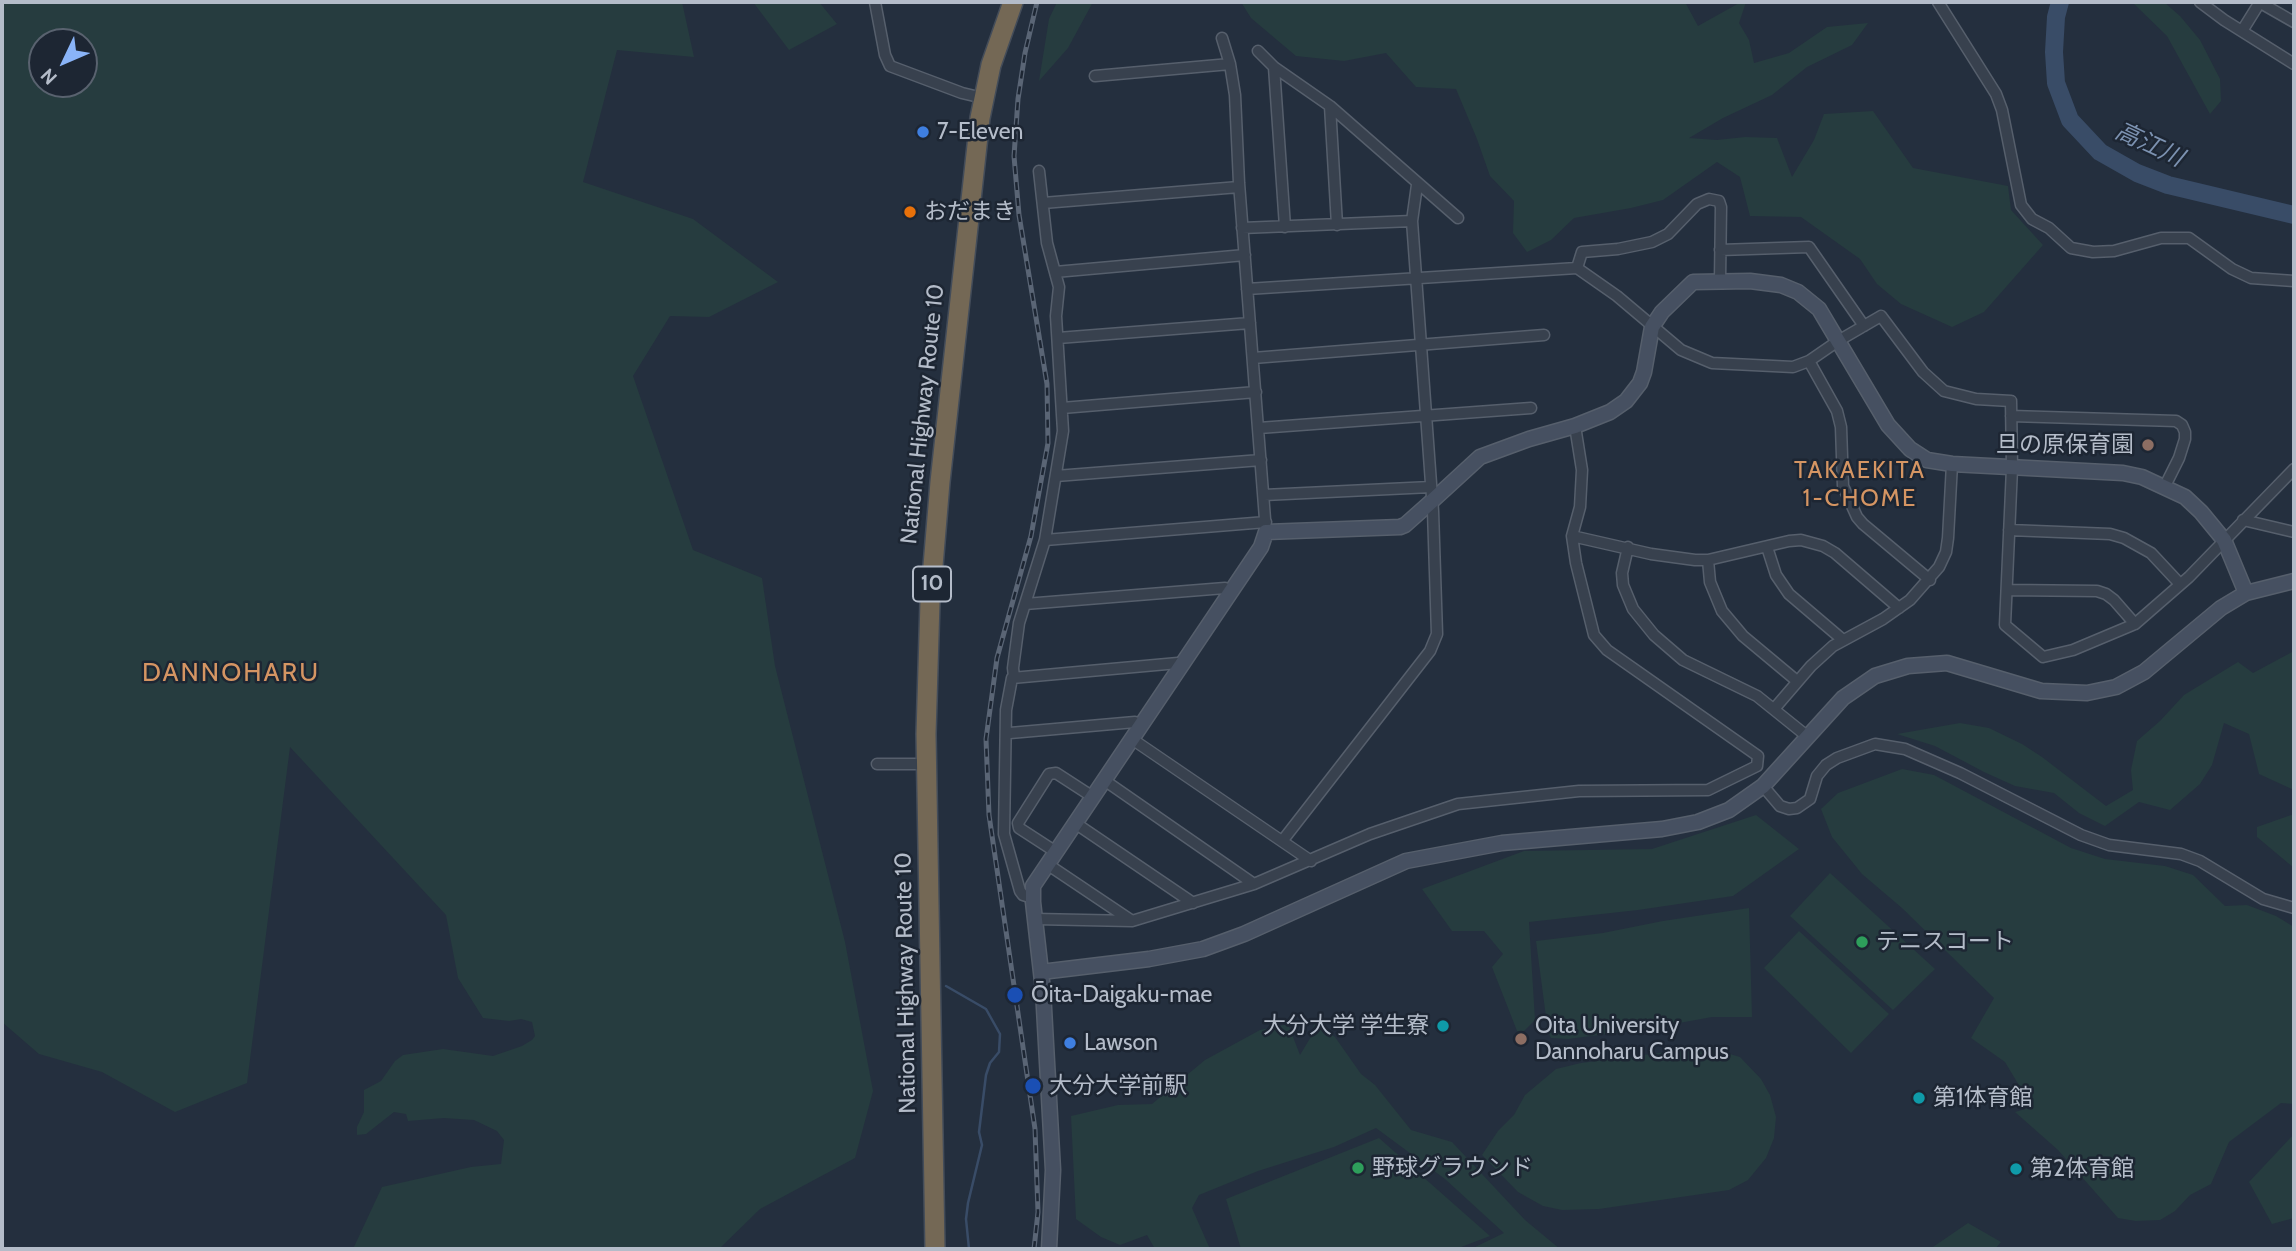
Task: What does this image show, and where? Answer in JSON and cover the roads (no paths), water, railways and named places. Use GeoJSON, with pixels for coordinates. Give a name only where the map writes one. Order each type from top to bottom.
{"type":"FeatureCollection","features":[{"type":"Feature","properties":{"kind":"highway","name":"National Highway Route 10"},"geometry":{"type":"LineString","coordinates":[[932,1249],[934,1174],[927,692],[934,541],[983,98],[998,41],[1013,2]]}},
{"type":"Feature","properties":{"kind":"street"},"geometry":{"type":"LineString","coordinates":[[875,2],[884,55],[890,66],[962,93],[983,98]]}},
{"type":"Feature","properties":{"kind":"street"},"geometry":{"type":"LineString","coordinates":[[1938,2],[1996,94],[2003,110],[2021,205],[2032,219],[2049,228],[2071,248],[2093,252],[2115,251],[2161,238],[2189,238],[2232,269],[2251,278],[2294,281]]}},
{"type":"Feature","properties":{"kind":"street"},"geometry":{"type":"LineString","coordinates":[[2200,2],[2294,64]]}},
{"type":"Feature","properties":{"kind":"street"},"geometry":{"type":"LineString","coordinates":[[2242,32],[2260,2],[2294,22]]}},
{"type":"Feature","properties":{"kind":"street"},"geometry":{"type":"LineString","coordinates":[[1049,1249],[1053,1170],[1041,972],[1033,898],[1035,883],[1261,547],[1266,527],[1239,187],[1237,121],[1230,64],[1222,38]]}},
{"type":"Feature","properties":{"kind":"street"},"geometry":{"type":"LineString","coordinates":[[1258,51],[1275,67],[1330,106],[1458,218]]}},
{"type":"Feature","properties":{"kind":"street"},"geometry":{"type":"LineString","coordinates":[[1095,76],[1230,64]]}},
{"type":"Feature","properties":{"kind":"street"},"geometry":{"type":"LineString","coordinates":[[1275,67],[1285,227]]}},
{"type":"Feature","properties":{"kind":"street"},"geometry":{"type":"LineString","coordinates":[[1330,106],[1337,225]]}},
{"type":"Feature","properties":{"kind":"street"},"geometry":{"type":"LineString","coordinates":[[1033,898],[1020,891],[1003,826],[1009,685],[1014,677],[1018,628],[1045,540],[1063,435],[1056,316],[1059,291],[1047,243],[1039,170]]}},
{"type":"Feature","properties":{"kind":"street"},"geometry":{"type":"LineString","coordinates":[[1283,841],[1434,645],[1437,634],[1432,494],[1412,221],[1418,185]]}},
{"type":"Feature","properties":{"kind":"street"},"geometry":{"type":"LineString","coordinates":[[1043,203],[1239,187]]}},
{"type":"Feature","properties":{"kind":"street"},"geometry":{"type":"LineString","coordinates":[[1577,268],[1582,252],[1618,249],[1652,242],[1668,234],[1697,204],[1709,199],[1719,201],[1721,207],[1720,280]]}},
{"type":"Feature","properties":{"kind":"street"},"geometry":{"type":"LineString","coordinates":[[1242,228],[1412,221]]}},
{"type":"Feature","properties":{"kind":"street"},"geometry":{"type":"LineString","coordinates":[[1720,250],[1809,247],[1864,326]]}},
{"type":"Feature","properties":{"kind":"street"},"geometry":{"type":"LineString","coordinates":[[1055,272],[1245,255]]}},
{"type":"Feature","properties":{"kind":"street"},"geometry":{"type":"LineString","coordinates":[[1248,289],[1577,268],[1617,296],[1681,350],[1712,363],[1793,367],[1809,361],[1881,316],[1923,372],[1944,391],[1976,399],[2011,401],[2012,468],[2005,625],[2043,657],[2073,650],[2135,624],[2189,577],[2294,469]]}},
{"type":"Feature","properties":{"kind":"street"},"geometry":{"type":"LineString","coordinates":[[1045,540],[1266,527],[1400,527],[1405,525],[1432,494],[1480,457],[1575,426],[1610,412],[1626,401],[1644,372],[1652,327],[1662,312],[1693,282],[1750,281],[1781,285],[1798,292],[1819,309],[1888,425],[1910,449],[1927,460],[2012,468],[2123,473],[2165,486],[2185,497],[2224,540],[2246,593]]}},
{"type":"Feature","properties":{"kind":"street"},"geometry":{"type":"LineString","coordinates":[[1058,338],[1250,323]]}},
{"type":"Feature","properties":{"kind":"street"},"geometry":{"type":"LineString","coordinates":[[1253,358],[1544,335]]}},
{"type":"Feature","properties":{"kind":"street"},"geometry":{"type":"LineString","coordinates":[[1809,361],[1837,411],[1843,486],[1857,516],[1930,580]]}},
{"type":"Feature","properties":{"kind":"street"},"geometry":{"type":"LineString","coordinates":[[1062,408],[1256,392]]}},
{"type":"Feature","properties":{"kind":"street"},"geometry":{"type":"LineString","coordinates":[[1259,428],[1531,408]]}},
{"type":"Feature","properties":{"kind":"street"},"geometry":{"type":"LineString","coordinates":[[2011,416],[2176,421],[2182,425],[2185,439],[2165,486]]}},
{"type":"Feature","properties":{"kind":"street"},"geometry":{"type":"LineString","coordinates":[[1035,919],[1132,920],[1254,884],[1370,834],[1458,804],[1579,791],[1708,790],[1757,766],[1758,756],[1607,650],[1594,635],[1572,536],[1580,507],[1582,470],[1575,426]]}},
{"type":"Feature","properties":{"kind":"street"},"geometry":{"type":"LineString","coordinates":[[1055,476],[1261,460]]}},
{"type":"Feature","properties":{"kind":"street"},"geometry":{"type":"LineString","coordinates":[[1774,709],[1826,652],[1899,608],[1930,580],[1939,567],[1947,545],[1952,464]]}},
{"type":"Feature","properties":{"kind":"street"},"geometry":{"type":"LineString","coordinates":[[1264,495],[1432,494]]}},
{"type":"Feature","properties":{"kind":"street"},"geometry":{"type":"LineString","coordinates":[[2244,520],[2294,531]]}},
{"type":"Feature","properties":{"kind":"street"},"geometry":{"type":"LineString","coordinates":[[2010,530],[2110,534],[2124,538],[2151,553],[2179,583]]}},
{"type":"Feature","properties":{"kind":"street"},"geometry":{"type":"LineString","coordinates":[[1572,536],[1682,559],[1708,560],[1801,540],[1823,546],[1899,608]]}},
{"type":"Feature","properties":{"kind":"street"},"geometry":{"type":"LineString","coordinates":[[1628,547],[1622,573],[1623,585],[1633,609],[1654,635],[1683,660],[1742,687],[1808,737]]}},
{"type":"Feature","properties":{"kind":"street"},"geometry":{"type":"LineString","coordinates":[[1767,547],[1776,575],[1789,594],[1843,640]]}},
{"type":"Feature","properties":{"kind":"street"},"geometry":{"type":"LineString","coordinates":[[1708,560],[1710,582],[1722,611],[1743,636],[1797,681]]}},
{"type":"Feature","properties":{"kind":"street"},"geometry":{"type":"LineString","coordinates":[[1041,972],[1149,959],[1203,949],[1244,934],[1406,861],[1502,843],[1662,829],[1698,822],[1729,810],[1763,786],[1843,698],[1875,676],[1908,666],[1947,663],[2041,691],[2087,693],[2116,687],[2144,672],[2221,608],[2246,593],[2294,581]]}},
{"type":"Feature","properties":{"kind":"street"},"geometry":{"type":"LineString","coordinates":[[1025,604],[1225,588],[1231,592]]}},
{"type":"Feature","properties":{"kind":"street"},"geometry":{"type":"LineString","coordinates":[[2007,590],[2097,591],[2115,600],[2135,624]]}},
{"type":"Feature","properties":{"kind":"street"},"geometry":{"type":"LineString","coordinates":[[1014,677],[1178,663],[1181,666]]}},
{"type":"Feature","properties":{"kind":"street"},"geometry":{"type":"LineString","coordinates":[[1010,733],[1135,722],[1141,725]]}},
{"type":"Feature","properties":{"kind":"street"},"geometry":{"type":"LineString","coordinates":[[1132,738],[1311,861]]}},
{"type":"Feature","properties":{"kind":"street"},"geometry":{"type":"LineString","coordinates":[[1763,786],[1780,806],[1797,808],[1810,799],[1817,776],[1826,765],[1837,758],[1875,744],[1905,748],[1960,772],[2081,835],[2109,845],[2181,854],[2200,861],[2263,899],[2294,908]]}},
{"type":"Feature","properties":{"kind":"street"},"geometry":{"type":"LineString","coordinates":[[877,764],[927,764]]}},
{"type":"Feature","properties":{"kind":"street"},"geometry":{"type":"LineString","coordinates":[[1093,797],[1056,773],[1049,774],[1018,820],[1018,825],[1051,858],[1132,920]]}},
{"type":"Feature","properties":{"kind":"street"},"geometry":{"type":"LineString","coordinates":[[1104,780],[1254,884]]}},
{"type":"Feature","properties":{"kind":"street"},"geometry":{"type":"LineString","coordinates":[[1075,823],[1193,903]]}},
{"type":"Feature","properties":{"kind":"waterway","name":"高江川"},"geometry":{"type":"LineString","coordinates":[[2060,2],[2056,17],[2054,52],[2056,83],[2070,120],[2100,152],[2137,173],[2168,185],[2294,215]]}},
{"type":"Feature","properties":{"kind":"waterway"},"geometry":{"type":"LineString","coordinates":[[946,986],[986,1009],[1000,1034],[999,1052],[990,1063],[986,1075],[979,1132],[982,1145],[966,1219],[969,1249]]}},
{"type":"Feature","properties":{"kind":"railway"},"geometry":{"type":"LineString","coordinates":[[1034,1249],[1038,1212],[1035,1129],[989,815],[986,739],[997,658],[1031,536],[1048,443],[1047,384],[1019,215],[1014,156],[1018,99],[1037,2]]}},
{"type":"Feature","properties":{"kind":"place","name":"7-Eleven"},"geometry":{"type":"Point","coordinates":[923,132]}},
{"type":"Feature","properties":{"kind":"place","name":"おだまき"},"geometry":{"type":"Point","coordinates":[910,212]}},
{"type":"Feature","properties":{"kind":"place","name":"旦の原保育園"},"geometry":{"type":"Point","coordinates":[2148,445]}},
{"type":"Feature","properties":{"kind":"place","name":"テニスコート"},"geometry":{"type":"Point","coordinates":[1862,942]}},
{"type":"Feature","properties":{"kind":"place","name":"Ōita-Daigaku-mae"},"geometry":{"type":"Point","coordinates":[1015,995]}},
{"type":"Feature","properties":{"kind":"place","name":"大分大学 学生寮"},"geometry":{"type":"Point","coordinates":[1443,1026]}},
{"type":"Feature","properties":{"kind":"place","name":"Oita University Dannoharu Campus"},"geometry":{"type":"Point","coordinates":[1521,1039]}},
{"type":"Feature","properties":{"kind":"place","name":"Lawson"},"geometry":{"type":"Point","coordinates":[1070,1043]}},
{"type":"Feature","properties":{"kind":"place","name":"大分大学前駅"},"geometry":{"type":"Point","coordinates":[1033,1086]}},
{"type":"Feature","properties":{"kind":"place","name":"第1体育館"},"geometry":{"type":"Point","coordinates":[1919,1098]}},
{"type":"Feature","properties":{"kind":"place","name":"野球グラウンド"},"geometry":{"type":"Point","coordinates":[1358,1168]}},
{"type":"Feature","properties":{"kind":"place","name":"第2体育館"},"geometry":{"type":"Point","coordinates":[2016,1169]}},
{"type":"Feature","properties":{"kind":"district","name":"TAKAEKITA 1-CHOME"},"geometry":{"type":"Point","coordinates":[1860,485]}},
{"type":"Feature","properties":{"kind":"district","name":"DANNOHARU"},"geometry":{"type":"Point","coordinates":[231,673]}}]}
